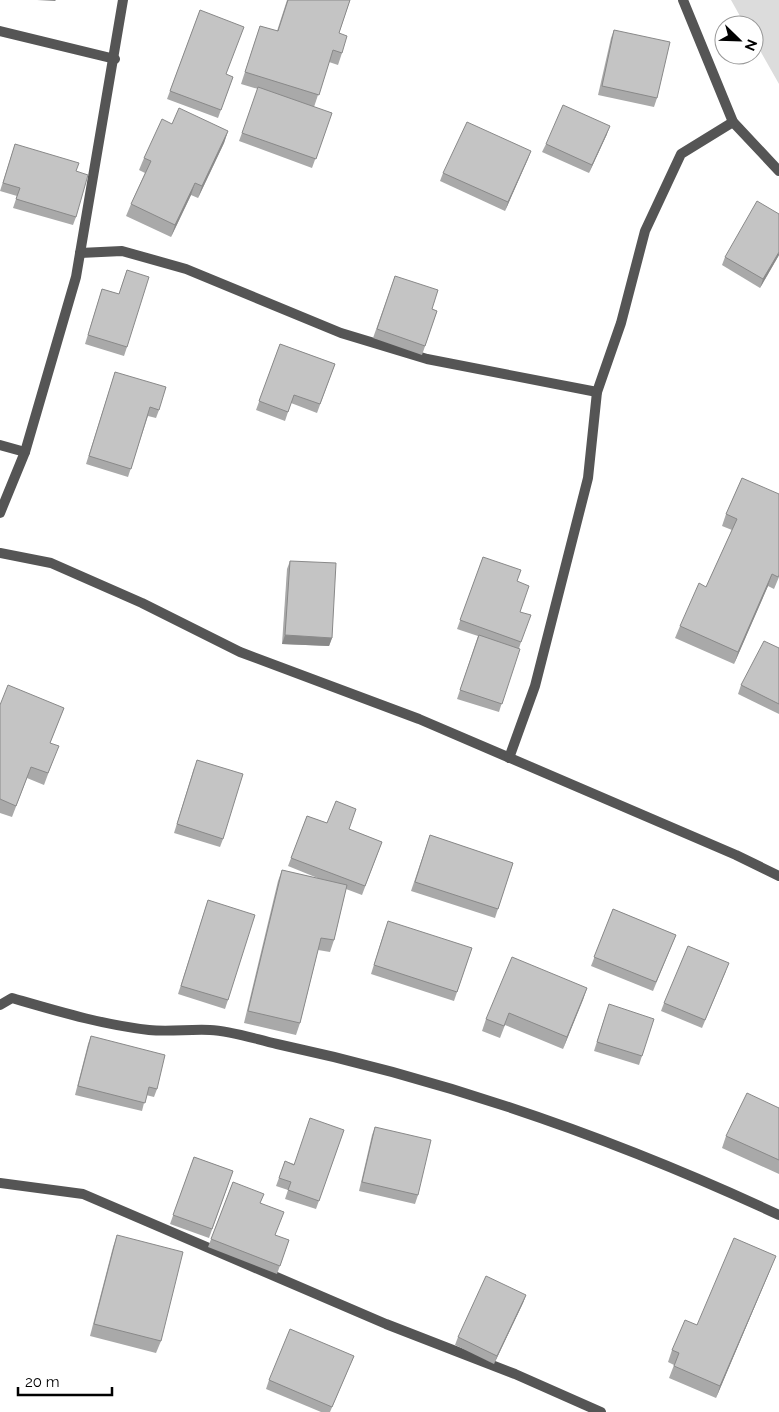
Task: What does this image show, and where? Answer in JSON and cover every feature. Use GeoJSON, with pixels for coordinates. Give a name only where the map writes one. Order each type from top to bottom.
{"type":"FeatureCollection","features":[{"type":"Feature","properties":{"kind":"street"},"geometry":{"type":"LineString","coordinates":[[0,513],[25,452],[76,277],[124,0]]}},
{"type":"Feature","properties":{"kind":"street"},"geometry":{"type":"LineString","coordinates":[[683,0],[733,122],[779,171]]}},
{"type":"Feature","properties":{"kind":"street"},"geometry":{"type":"LineString","coordinates":[[0,32],[115,59]]}},
{"type":"Feature","properties":{"kind":"street"},"geometry":{"type":"LineString","coordinates":[[509,758],[535,686],[588,478],[598,392],[620,323],[645,231],[681,154],[733,122]]}},
{"type":"Feature","properties":{"kind":"street"},"geometry":{"type":"LineString","coordinates":[[80,253],[122,252],[186,269],[342,333],[427,359],[598,392]]}},
{"type":"Feature","properties":{"kind":"street"},"geometry":{"type":"LineString","coordinates":[[0,446],[25,452]]}},
{"type":"Feature","properties":{"kind":"street"},"geometry":{"type":"LineString","coordinates":[[0,553],[51,563],[142,603],[240,652],[419,719],[736,855],[779,876]]}},
{"type":"Feature","properties":{"kind":"street"},"geometry":{"type":"LineString","coordinates":[[0,1006],[12,998],[66,1014],[150,1030],[212,1030],[311,1051],[415,1077],[512,1106],[728,1191],[779,1215]]}},
{"type":"Feature","properties":{"kind":"street"},"geometry":{"type":"LineString","coordinates":[[0,1184],[83,1194],[386,1324],[515,1374],[601,1412]]}},
{"type":"Feature","properties":{"kind":"shaded area"},"geometry":{"type":"Polygon","coordinates":[[[731,0],[779,0],[779,84],[764,58],[764,15],[739,15],[731,0]]]}},
{"type":"Feature","properties":{"kind":"building"},"geometry":{"type":"Polygon","coordinates":[[[288,0],[350,0],[339,33],[347,36],[342,53],[333,50],[319,95],[245,72],[260,26],[278,31],[288,0]]]}},
{"type":"Feature","properties":{"kind":"building"},"geometry":{"type":"Polygon","coordinates":[[[200,10],[244,27],[226,74],[233,77],[221,110],[170,91],[200,10]]]}},
{"type":"Feature","properties":{"kind":"building"},"geometry":{"type":"Polygon","coordinates":[[[614,30],[670,42],[657,98],[602,86],[614,30]]]}},
{"type":"Feature","properties":{"kind":"building"},"geometry":{"type":"Polygon","coordinates":[[[258,87],[332,113],[316,159],[242,133],[258,87]]]}},
{"type":"Feature","properties":{"kind":"building"},"geometry":{"type":"Polygon","coordinates":[[[563,105],[610,126],[592,165],[546,144],[563,105]]]}},
{"type":"Feature","properties":{"kind":"building"},"geometry":{"type":"Polygon","coordinates":[[[179,108],[228,131],[202,186],[195,183],[175,225],[131,204],[151,161],[144,158],[162,119],[172,124],[179,108]]]}},
{"type":"Feature","properties":{"kind":"building"},"geometry":{"type":"Polygon","coordinates":[[[467,122],[531,151],[508,202],[443,173],[467,122]]]}},
{"type":"Feature","properties":{"kind":"building"},"geometry":{"type":"Polygon","coordinates":[[[15,144],[79,163],[76,171],[88,175],[76,217],[16,199],[20,188],[3,183],[15,144]]]}},
{"type":"Feature","properties":{"kind":"building"},"geometry":{"type":"Polygon","coordinates":[[[757,201],[779,214],[779,252],[763,279],[725,257],[757,201]]]}},
{"type":"Feature","properties":{"kind":"building"},"geometry":{"type":"Polygon","coordinates":[[[127,270],[149,277],[127,347],[88,335],[102,289],[119,294],[127,270]]]}},
{"type":"Feature","properties":{"kind":"building"},"geometry":{"type":"Polygon","coordinates":[[[395,276],[438,290],[432,309],[437,311],[425,346],[377,329],[395,276]]]}},
{"type":"Feature","properties":{"kind":"building"},"geometry":{"type":"Polygon","coordinates":[[[280,344],[335,364],[320,404],[294,395],[288,412],[259,401],[280,344]]]}},
{"type":"Feature","properties":{"kind":"building"},"geometry":{"type":"Polygon","coordinates":[[[115,372],[166,387],[159,410],[150,407],[131,469],[89,456],[115,372]]]}},
{"type":"Feature","properties":{"kind":"building"},"geometry":{"type":"Polygon","coordinates":[[[742,478],[779,494],[779,575],[778,577],[772,574],[738,652],[680,626],[699,583],[706,587],[737,519],[726,514],[742,478]]]}},
{"type":"Feature","properties":{"kind":"building"},"geometry":{"type":"Polygon","coordinates":[[[483,557],[521,570],[517,581],[529,586],[520,612],[531,615],[521,642],[460,620],[483,557]]]}},
{"type":"Feature","properties":{"kind":"building"},"geometry":{"type":"Polygon","coordinates":[[[290,561],[336,563],[332,638],[285,635],[290,561]]]}},
{"type":"Feature","properties":{"kind":"building"},"geometry":{"type":"Polygon","coordinates":[[[479,635],[520,649],[502,704],[460,690],[479,635]]]}},
{"type":"Feature","properties":{"kind":"building"},"geometry":{"type":"Polygon","coordinates":[[[764,641],[779,648],[779,704],[741,685],[764,641]]]}},
{"type":"Feature","properties":{"kind":"building"},"geometry":{"type":"Polygon","coordinates":[[[8,685],[64,708],[50,743],[59,746],[48,773],[31,767],[16,806],[0,799],[0,705],[8,685]]]}},
{"type":"Feature","properties":{"kind":"building"},"geometry":{"type":"Polygon","coordinates":[[[197,760],[243,774],[223,839],[177,824],[197,760]]]}},
{"type":"Feature","properties":{"kind":"building"},"geometry":{"type":"Polygon","coordinates":[[[336,801],[356,809],[349,829],[382,842],[365,886],[291,858],[307,816],[327,823],[336,801]]]}},
{"type":"Feature","properties":{"kind":"building"},"geometry":{"type":"Polygon","coordinates":[[[430,835],[513,863],[498,909],[415,882],[430,835]]]}},
{"type":"Feature","properties":{"kind":"building"},"geometry":{"type":"Polygon","coordinates":[[[282,870],[347,885],[334,940],[321,938],[300,1023],[248,1011],[282,870]]]}},
{"type":"Feature","properties":{"kind":"building"},"geometry":{"type":"Polygon","coordinates":[[[208,900],[255,915],[228,1000],[181,986],[208,900]]]}},
{"type":"Feature","properties":{"kind":"building"},"geometry":{"type":"Polygon","coordinates":[[[613,909],[676,935],[656,982],[594,957],[613,909]]]}},
{"type":"Feature","properties":{"kind":"building"},"geometry":{"type":"Polygon","coordinates":[[[388,921],[472,948],[457,992],[374,965],[388,921]]]}},
{"type":"Feature","properties":{"kind":"building"},"geometry":{"type":"Polygon","coordinates":[[[688,946],[729,963],[705,1020],[664,1003],[688,946]]]}},
{"type":"Feature","properties":{"kind":"building"},"geometry":{"type":"Polygon","coordinates":[[[512,957],[587,988],[567,1037],[509,1013],[504,1026],[486,1019],[512,957]]]}},
{"type":"Feature","properties":{"kind":"building"},"geometry":{"type":"Polygon","coordinates":[[[609,1004],[654,1019],[642,1056],[597,1042],[609,1004]]]}},
{"type":"Feature","properties":{"kind":"building"},"geometry":{"type":"Polygon","coordinates":[[[91,1036],[165,1055],[157,1089],[149,1087],[145,1103],[78,1086],[91,1036]]]}},
{"type":"Feature","properties":{"kind":"building"},"geometry":{"type":"Polygon","coordinates":[[[747,1093],[779,1108],[779,1160],[726,1136],[747,1093]]]}},
{"type":"Feature","properties":{"kind":"building"},"geometry":{"type":"Polygon","coordinates":[[[310,1118],[344,1130],[319,1201],[288,1190],[291,1182],[279,1178],[285,1161],[294,1165],[310,1118]]]}},
{"type":"Feature","properties":{"kind":"building"},"geometry":{"type":"Polygon","coordinates":[[[375,1127],[431,1140],[418,1195],[362,1182],[375,1127]]]}},
{"type":"Feature","properties":{"kind":"building"},"geometry":{"type":"Polygon","coordinates":[[[194,1157],[233,1171],[212,1229],[173,1215],[194,1157]]]}},
{"type":"Feature","properties":{"kind":"building"},"geometry":{"type":"Polygon","coordinates":[[[233,1182],[264,1194],[260,1203],[284,1212],[275,1235],[289,1240],[280,1266],[211,1239],[233,1182]]]}},
{"type":"Feature","properties":{"kind":"building"},"geometry":{"type":"Polygon","coordinates":[[[117,1235],[183,1252],[161,1341],[94,1324],[117,1235]]]}},
{"type":"Feature","properties":{"kind":"building"},"geometry":{"type":"Polygon","coordinates":[[[734,1238],[776,1256],[720,1386],[674,1366],[679,1353],[672,1350],[685,1320],[697,1325],[734,1238]]]}},
{"type":"Feature","properties":{"kind":"building"},"geometry":{"type":"Polygon","coordinates":[[[486,1276],[526,1295],[497,1356],[458,1337],[486,1276]]]}},
{"type":"Feature","properties":{"kind":"building"},"geometry":{"type":"Polygon","coordinates":[[[290,1329],[354,1356],[332,1407],[269,1380],[290,1329]]]}}]}
